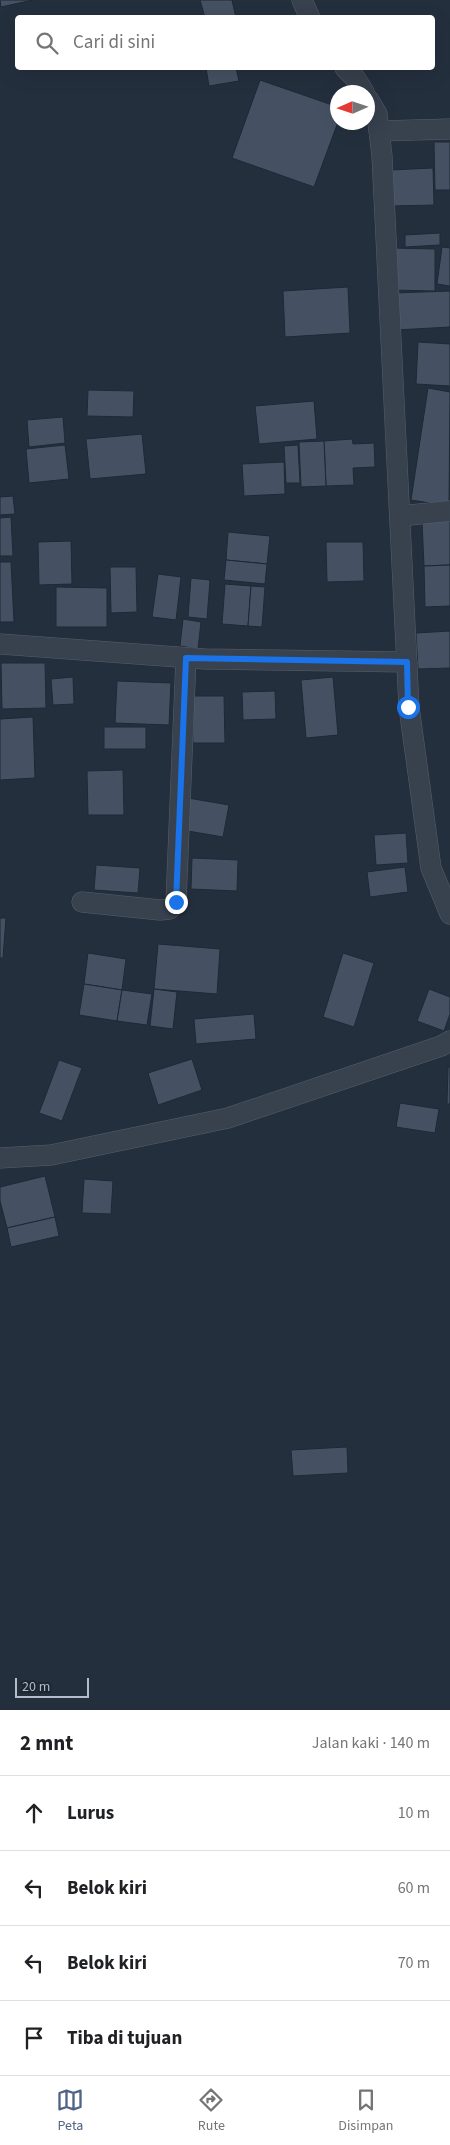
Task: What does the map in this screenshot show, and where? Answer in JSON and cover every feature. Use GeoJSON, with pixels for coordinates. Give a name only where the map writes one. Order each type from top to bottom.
{"type":"FeatureCollection","features":[{"type":"Feature","properties":{"kind":"street"},"geometry":{"type":"LineString","coordinates":[[302,0],[309,15]]}},
{"type":"Feature","properties":{"kind":"street"},"geometry":{"type":"LineString","coordinates":[[346,70],[360,85]]}},
{"type":"Feature","properties":{"kind":"street"},"geometry":{"type":"LineString","coordinates":[[375,110],[382,156],[408,707],[431,868],[450,914]]}},
{"type":"Feature","properties":{"kind":"street"},"geometry":{"type":"LineString","coordinates":[[379,131],[450,129]]}},
{"type":"Feature","properties":{"kind":"street"},"geometry":{"type":"LineString","coordinates":[[400,516],[450,511]]}},
{"type":"Feature","properties":{"kind":"street"},"geometry":{"type":"LineString","coordinates":[[0,644],[186,658],[407,662]]}},
{"type":"Feature","properties":{"kind":"street"},"geometry":{"type":"LineString","coordinates":[[82,902],[160,910],[170,909],[176,902],[186,658]]}},
{"type":"Feature","properties":{"kind":"street"},"geometry":{"type":"LineString","coordinates":[[0,1158],[50,1155],[228,1118],[441,1046],[450,1040]]}},
{"type":"Feature","properties":{"kind":"building"},"geometry":{"type":"Polygon","coordinates":[[[0,0],[33,0],[1,7],[0,0]]]}},
{"type":"Feature","properties":{"kind":"building"},"geometry":{"type":"Polygon","coordinates":[[[200,0],[232,0],[235,15],[204,15],[200,0]]]}},
{"type":"Feature","properties":{"kind":"building"},"geometry":{"type":"Polygon","coordinates":[[[206,70],[236,70],[239,81],[209,86],[206,70]]]}},
{"type":"Feature","properties":{"kind":"building"},"geometry":{"type":"Polygon","coordinates":[[[260,80],[330,104],[330,130],[335,130],[314,187],[232,158],[260,80]]]}},
{"type":"Feature","properties":{"kind":"building"},"geometry":{"type":"Polygon","coordinates":[[[434,142],[450,142],[450,190],[435,190],[434,142]]]}},
{"type":"Feature","properties":{"kind":"building"},"geometry":{"type":"Polygon","coordinates":[[[433,168],[434,205],[392,206],[391,170],[433,168]]]}},
{"type":"Feature","properties":{"kind":"building"},"geometry":{"type":"Polygon","coordinates":[[[440,233],[440,245],[405,247],[405,235],[440,233]]]}},
{"type":"Feature","properties":{"kind":"building"},"geometry":{"type":"Polygon","coordinates":[[[442,247],[450,248],[450,286],[437,284],[442,247]]]}},
{"type":"Feature","properties":{"kind":"building"},"geometry":{"type":"Polygon","coordinates":[[[393,248],[435,249],[435,291],[392,290],[393,248]]]}},
{"type":"Feature","properties":{"kind":"building"},"geometry":{"type":"Polygon","coordinates":[[[348,287],[350,333],[285,337],[283,291],[348,287]]]}},
{"type":"Feature","properties":{"kind":"building"},"geometry":{"type":"Polygon","coordinates":[[[450,291],[450,327],[396,330],[394,293],[450,291]]]}},
{"type":"Feature","properties":{"kind":"building"},"geometry":{"type":"Polygon","coordinates":[[[418,342],[450,344],[450,386],[416,384],[418,342]]]}},
{"type":"Feature","properties":{"kind":"building"},"geometry":{"type":"Polygon","coordinates":[[[428,388],[450,392],[449,506],[411,500],[428,388]]]}},
{"type":"Feature","properties":{"kind":"building"},"geometry":{"type":"Polygon","coordinates":[[[88,390],[134,391],[133,417],[87,416],[88,390]]]}},
{"type":"Feature","properties":{"kind":"building"},"geometry":{"type":"Polygon","coordinates":[[[314,401],[317,439],[259,444],[255,406],[314,401]]]}},
{"type":"Feature","properties":{"kind":"building"},"geometry":{"type":"Polygon","coordinates":[[[63,417],[65,443],[29,447],[27,420],[63,417]]]}},
{"type":"Feature","properties":{"kind":"building"},"geometry":{"type":"Polygon","coordinates":[[[142,434],[146,474],[90,479],[86,439],[142,434]]]}},
{"type":"Feature","properties":{"kind":"building"},"geometry":{"type":"Polygon","coordinates":[[[352,439],[353,444],[374,443],[375,467],[353,468],[354,485],[326,486],[324,441],[352,439]]]}},
{"type":"Feature","properties":{"kind":"building"},"geometry":{"type":"Polygon","coordinates":[[[324,441],[326,486],[301,487],[299,442],[324,441]]]}},
{"type":"Feature","properties":{"kind":"building"},"geometry":{"type":"Polygon","coordinates":[[[65,445],[69,479],[29,483],[26,449],[65,445]]]}},
{"type":"Feature","properties":{"kind":"building"},"geometry":{"type":"Polygon","coordinates":[[[298,445],[300,483],[286,483],[284,446],[298,445]]]}},
{"type":"Feature","properties":{"kind":"building"},"geometry":{"type":"Polygon","coordinates":[[[284,462],[285,494],[244,496],[242,464],[284,462]]]}},
{"type":"Feature","properties":{"kind":"building"},"geometry":{"type":"Polygon","coordinates":[[[13,496],[15,514],[0,515],[0,497],[13,496]]]}},
{"type":"Feature","properties":{"kind":"building"},"geometry":{"type":"Polygon","coordinates":[[[11,517],[13,556],[0,556],[0,518],[11,517]]]}},
{"type":"Feature","properties":{"kind":"building"},"geometry":{"type":"Polygon","coordinates":[[[450,520],[450,565],[424,566],[422,521],[450,520]]]}},
{"type":"Feature","properties":{"kind":"building"},"geometry":{"type":"Polygon","coordinates":[[[228,532],[270,536],[267,564],[226,560],[228,532]]]}},
{"type":"Feature","properties":{"kind":"building"},"geometry":{"type":"Polygon","coordinates":[[[71,541],[72,584],[39,585],[38,542],[71,541]]]}},
{"type":"Feature","properties":{"kind":"building"},"geometry":{"type":"Polygon","coordinates":[[[326,542],[363,542],[364,581],[327,582],[326,542]]]}},
{"type":"Feature","properties":{"kind":"building"},"geometry":{"type":"Polygon","coordinates":[[[226,560],[267,564],[265,584],[224,580],[226,560]]]}},
{"type":"Feature","properties":{"kind":"building"},"geometry":{"type":"Polygon","coordinates":[[[0,562],[11,562],[14,622],[0,622],[0,562]]]}},
{"type":"Feature","properties":{"kind":"building"},"geometry":{"type":"Polygon","coordinates":[[[450,565],[450,606],[425,607],[424,566],[450,565]]]}},
{"type":"Feature","properties":{"kind":"building"},"geometry":{"type":"Polygon","coordinates":[[[110,567],[136,567],[137,612],[111,613],[110,567]]]}},
{"type":"Feature","properties":{"kind":"building"},"geometry":{"type":"Polygon","coordinates":[[[158,574],[181,577],[176,620],[152,617],[158,574]]]}},
{"type":"Feature","properties":{"kind":"building"},"geometry":{"type":"Polygon","coordinates":[[[191,578],[210,580],[207,619],[188,617],[191,578]]]}},
{"type":"Feature","properties":{"kind":"building"},"geometry":{"type":"Polygon","coordinates":[[[225,584],[251,586],[248,626],[222,624],[225,584]]]}},
{"type":"Feature","properties":{"kind":"building"},"geometry":{"type":"Polygon","coordinates":[[[251,586],[265,587],[262,627],[248,626],[251,586]]]}},
{"type":"Feature","properties":{"kind":"building"},"geometry":{"type":"Polygon","coordinates":[[[56,587],[107,588],[107,627],[56,627],[56,587]]]}},
{"type":"Feature","properties":{"kind":"building"},"geometry":{"type":"Polygon","coordinates":[[[183,619],[201,622],[198,649],[180,646],[183,619]]]}},
{"type":"Feature","properties":{"kind":"building"},"geometry":{"type":"Polygon","coordinates":[[[450,631],[450,668],[418,669],[416,633],[450,631]]]}},
{"type":"Feature","properties":{"kind":"building"},"geometry":{"type":"Polygon","coordinates":[[[1,663],[45,663],[46,708],[2,709],[1,663]]]}},
{"type":"Feature","properties":{"kind":"building"},"geometry":{"type":"Polygon","coordinates":[[[73,677],[74,704],[53,705],[51,679],[73,677]]]}},
{"type":"Feature","properties":{"kind":"building"},"geometry":{"type":"Polygon","coordinates":[[[333,677],[338,735],[306,738],[301,680],[333,677]]]}},
{"type":"Feature","properties":{"kind":"building"},"geometry":{"type":"Polygon","coordinates":[[[117,681],[171,683],[169,725],[115,723],[117,681]]]}},
{"type":"Feature","properties":{"kind":"building"},"geometry":{"type":"Polygon","coordinates":[[[275,691],[276,719],[243,720],[242,692],[275,691]]]}},
{"type":"Feature","properties":{"kind":"building"},"geometry":{"type":"Polygon","coordinates":[[[192,696],[224,696],[225,743],[193,743],[192,696]]]}},
{"type":"Feature","properties":{"kind":"building"},"geometry":{"type":"Polygon","coordinates":[[[33,717],[35,778],[0,780],[0,719],[33,717]]]}},
{"type":"Feature","properties":{"kind":"building"},"geometry":{"type":"Polygon","coordinates":[[[104,727],[146,727],[146,749],[104,749],[104,727]]]}},
{"type":"Feature","properties":{"kind":"building"},"geometry":{"type":"Polygon","coordinates":[[[123,770],[124,815],[88,815],[87,771],[123,770]]]}},
{"type":"Feature","properties":{"kind":"building"},"geometry":{"type":"Polygon","coordinates":[[[188,798],[229,805],[223,837],[182,830],[188,798]]]}},
{"type":"Feature","properties":{"kind":"building"},"geometry":{"type":"Polygon","coordinates":[[[406,833],[408,863],[376,865],[374,835],[406,833]]]}},
{"type":"Feature","properties":{"kind":"building"},"geometry":{"type":"Polygon","coordinates":[[[192,858],[238,860],[237,891],[191,889],[192,858]]]}},
{"type":"Feature","properties":{"kind":"building"},"geometry":{"type":"Polygon","coordinates":[[[96,865],[140,868],[138,893],[94,890],[96,865]]]}},
{"type":"Feature","properties":{"kind":"building"},"geometry":{"type":"Polygon","coordinates":[[[405,867],[408,892],[370,897],[367,872],[405,867]]]}},
{"type":"Feature","properties":{"kind":"building"},"geometry":{"type":"Polygon","coordinates":[[[0,918],[6,918],[3,958],[0,958],[0,918]]]}},
{"type":"Feature","properties":{"kind":"building"},"geometry":{"type":"Polygon","coordinates":[[[158,944],[220,949],[217,994],[154,989],[158,944]]]}},
{"type":"Feature","properties":{"kind":"building"},"geometry":{"type":"Polygon","coordinates":[[[88,953],[126,959],[122,990],[84,984],[88,953]]]}},
{"type":"Feature","properties":{"kind":"building"},"geometry":{"type":"Polygon","coordinates":[[[343,953],[374,963],[354,1027],[323,1017],[343,953]]]}},
{"type":"Feature","properties":{"kind":"building"},"geometry":{"type":"Polygon","coordinates":[[[84,984],[122,990],[117,1021],[79,1015],[84,984]]]}},
{"type":"Feature","properties":{"kind":"building"},"geometry":{"type":"Polygon","coordinates":[[[154,989],[177,992],[173,1029],[150,1026],[154,989]]]}},
{"type":"Feature","properties":{"kind":"building"},"geometry":{"type":"Polygon","coordinates":[[[429,989],[450,997],[450,1014],[444,1031],[417,1021],[429,989]]]}},
{"type":"Feature","properties":{"kind":"building"},"geometry":{"type":"Polygon","coordinates":[[[122,990],[152,994],[147,1025],[117,1021],[122,990]]]}},
{"type":"Feature","properties":{"kind":"building"},"geometry":{"type":"Polygon","coordinates":[[[254,1014],[256,1039],[196,1044],[194,1019],[254,1014]]]}},
{"type":"Feature","properties":{"kind":"building"},"geometry":{"type":"Polygon","coordinates":[[[192,1059],[202,1090],[158,1105],[148,1073],[192,1059]]]}},
{"type":"Feature","properties":{"kind":"building"},"geometry":{"type":"Polygon","coordinates":[[[59,1060],[82,1068],[62,1121],[39,1113],[59,1060]]]}},
{"type":"Feature","properties":{"kind":"building"},"geometry":{"type":"Polygon","coordinates":[[[448,1067],[450,1067],[450,1104],[447,1104],[448,1067]]]}},
{"type":"Feature","properties":{"kind":"building"},"geometry":{"type":"Polygon","coordinates":[[[400,1103],[439,1109],[435,1133],[396,1127],[400,1103]]]}},
{"type":"Feature","properties":{"kind":"building"},"geometry":{"type":"Polygon","coordinates":[[[45,1176],[55,1217],[7,1228],[0,1201],[0,1187],[45,1176]]]}},
{"type":"Feature","properties":{"kind":"building"},"geometry":{"type":"Polygon","coordinates":[[[84,1179],[113,1181],[111,1214],[82,1213],[84,1179]]]}},
{"type":"Feature","properties":{"kind":"building"},"geometry":{"type":"Polygon","coordinates":[[[55,1217],[59,1236],[11,1247],[7,1228],[55,1217]]]}},
{"type":"Feature","properties":{"kind":"building"},"geometry":{"type":"Polygon","coordinates":[[[347,1447],[348,1473],[293,1476],[291,1450],[347,1447]]]}},
{"type":"Feature","properties":{"kind":"route"},"geometry":{"type":"LineString","coordinates":[[176,902],[186,658],[407,662],[408,707]]}}]}
